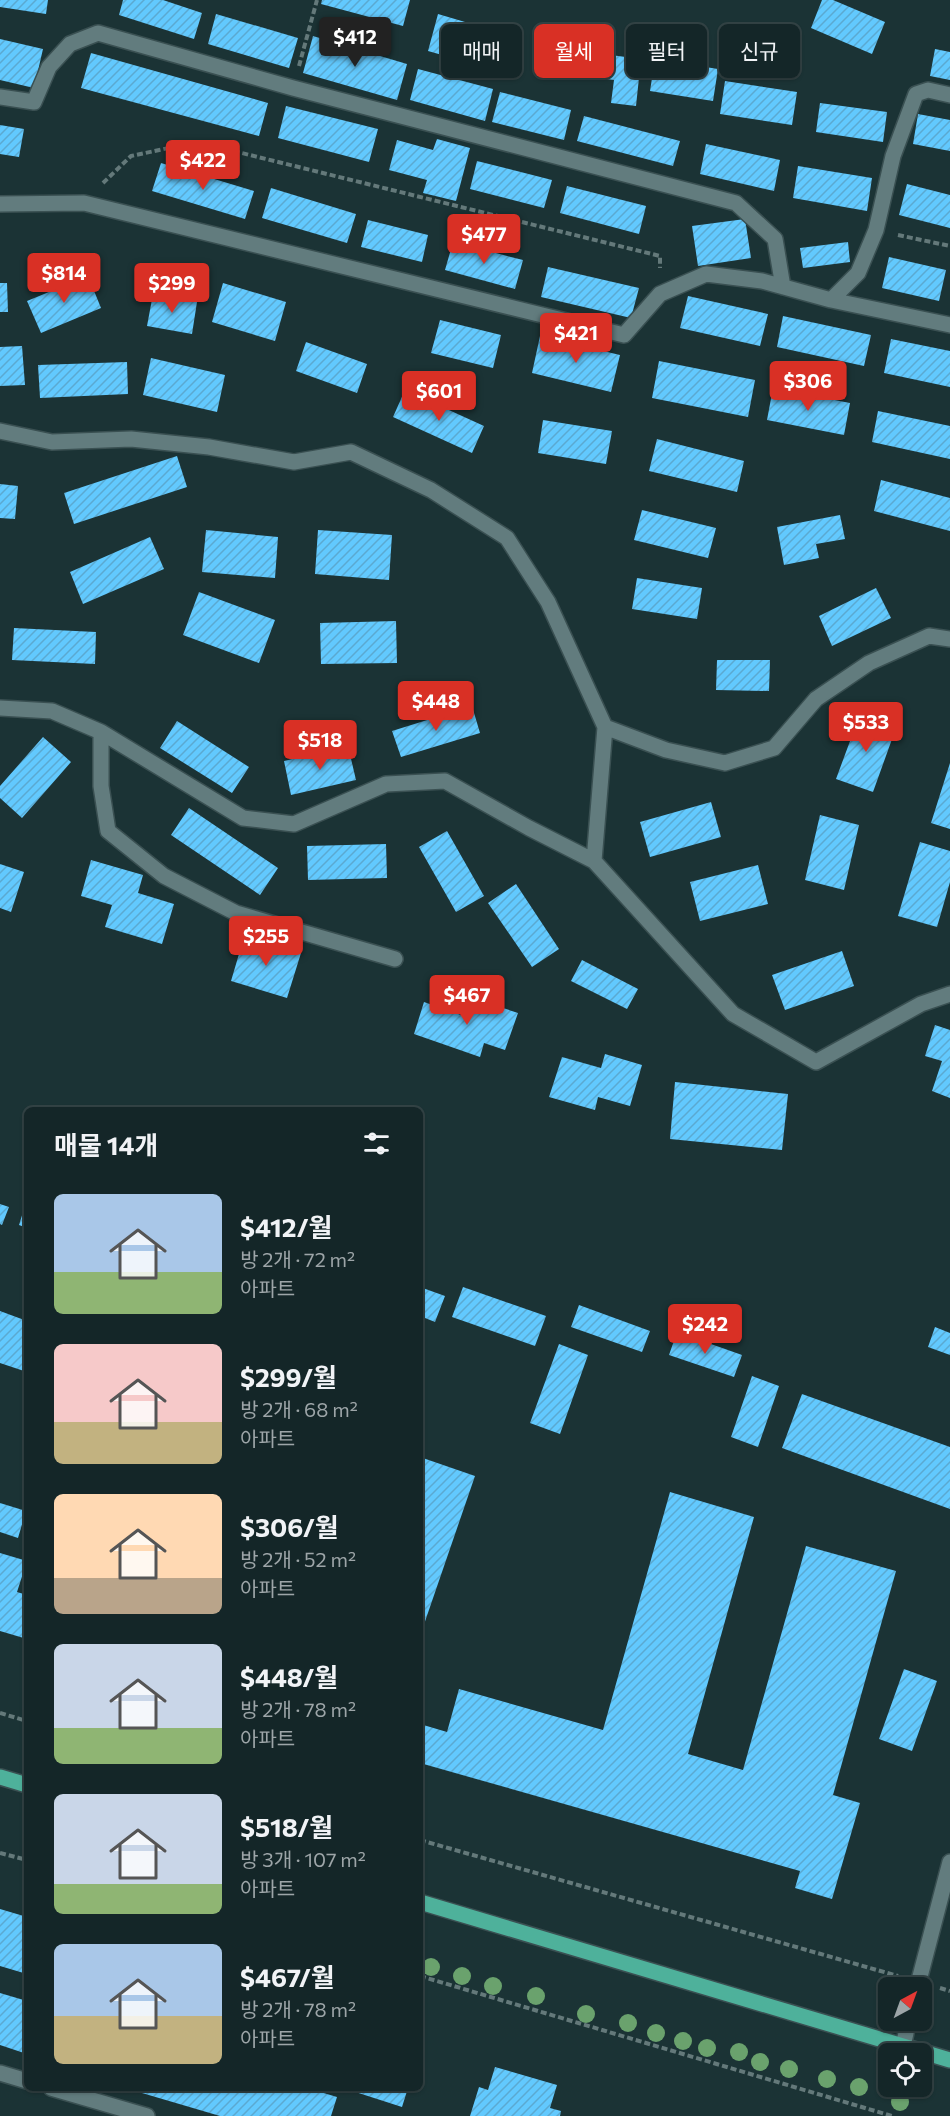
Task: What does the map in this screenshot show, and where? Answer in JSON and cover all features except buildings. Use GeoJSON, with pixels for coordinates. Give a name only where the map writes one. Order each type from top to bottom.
{"type":"FeatureCollection","features":[{"type":"Feature","properties":{"kind":"main road"},"geometry":{"type":"LineString","coordinates":[[0,1777],[24,1784]]}},
{"type":"Feature","properties":{"kind":"main road"},"geometry":{"type":"LineString","coordinates":[[423,1903],[893,2043]]}},
{"type":"Feature","properties":{"kind":"main road"},"geometry":{"type":"LineString","coordinates":[[932,2055],[950,2060]]}},
{"type":"Feature","properties":{"kind":"street"},"geometry":{"type":"LineString","coordinates":[[0,97],[34,102],[49,67],[70,44],[98,33],[293,88],[736,203],[775,240],[783,287]]}},
{"type":"Feature","properties":{"kind":"street"},"geometry":{"type":"LineString","coordinates":[[831,300],[858,273],[876,230],[893,156],[916,94],[928,90],[950,95]]}},
{"type":"Feature","properties":{"kind":"street"},"geometry":{"type":"LineString","coordinates":[[0,204],[84,203],[624,335],[660,294],[706,274],[762,282],[831,300],[950,325]]}},
{"type":"Feature","properties":{"kind":"street"},"geometry":{"type":"LineString","coordinates":[[0,431],[52,442],[130,439],[198,446],[294,462],[351,452],[430,490],[507,538],[548,602],[605,727],[594,861]]}},
{"type":"Feature","properties":{"kind":"street"},"geometry":{"type":"LineString","coordinates":[[605,727],[666,750],[725,763],[774,748],[816,699],[869,663],[929,636],[950,639]]}},
{"type":"Feature","properties":{"kind":"street"},"geometry":{"type":"LineString","coordinates":[[0,708],[52,711],[101,732],[243,818],[294,824],[386,784],[445,782],[594,861],[733,1014],[816,1062],[921,1004],[950,994]]}},
{"type":"Feature","properties":{"kind":"street"},"geometry":{"type":"LineString","coordinates":[[101,732],[101,786],[108,831],[164,876],[236,913],[395,959]]}},
{"type":"Feature","properties":{"kind":"street"},"geometry":{"type":"LineString","coordinates":[[920,1977],[950,1862]]}},
{"type":"Feature","properties":{"kind":"street"},"geometry":{"type":"LineString","coordinates":[[0,2073],[24,2080]]}},
{"type":"Feature","properties":{"kind":"street"},"geometry":{"type":"LineString","coordinates":[[61,2091],[147,2116]]}},
{"type":"Feature","properties":{"kind":"path"},"geometry":{"type":"LineString","coordinates":[[293,88],[317,0]]}},
{"type":"Feature","properties":{"kind":"path"},"geometry":{"type":"LineString","coordinates":[[84,203],[131,156],[197,142],[660,256],[660,294]]}},
{"type":"Feature","properties":{"kind":"path"},"geometry":{"type":"LineString","coordinates":[[876,230],[950,246]]}},
{"type":"Feature","properties":{"kind":"path"},"geometry":{"type":"LineString","coordinates":[[0,1713],[24,1720]]}},
{"type":"Feature","properties":{"kind":"path"},"geometry":{"type":"LineString","coordinates":[[423,1841],[894,1977]]}},
{"type":"Feature","properties":{"kind":"path"},"geometry":{"type":"LineString","coordinates":[[0,1852],[24,1859]]}},
{"type":"Feature","properties":{"kind":"path"},"geometry":{"type":"LineString","coordinates":[[423,1977],[892,2116]]}},
{"type":"Feature","properties":{"kind":"path"},"geometry":{"type":"LineString","coordinates":[[932,1987],[950,1991]]}}]}
